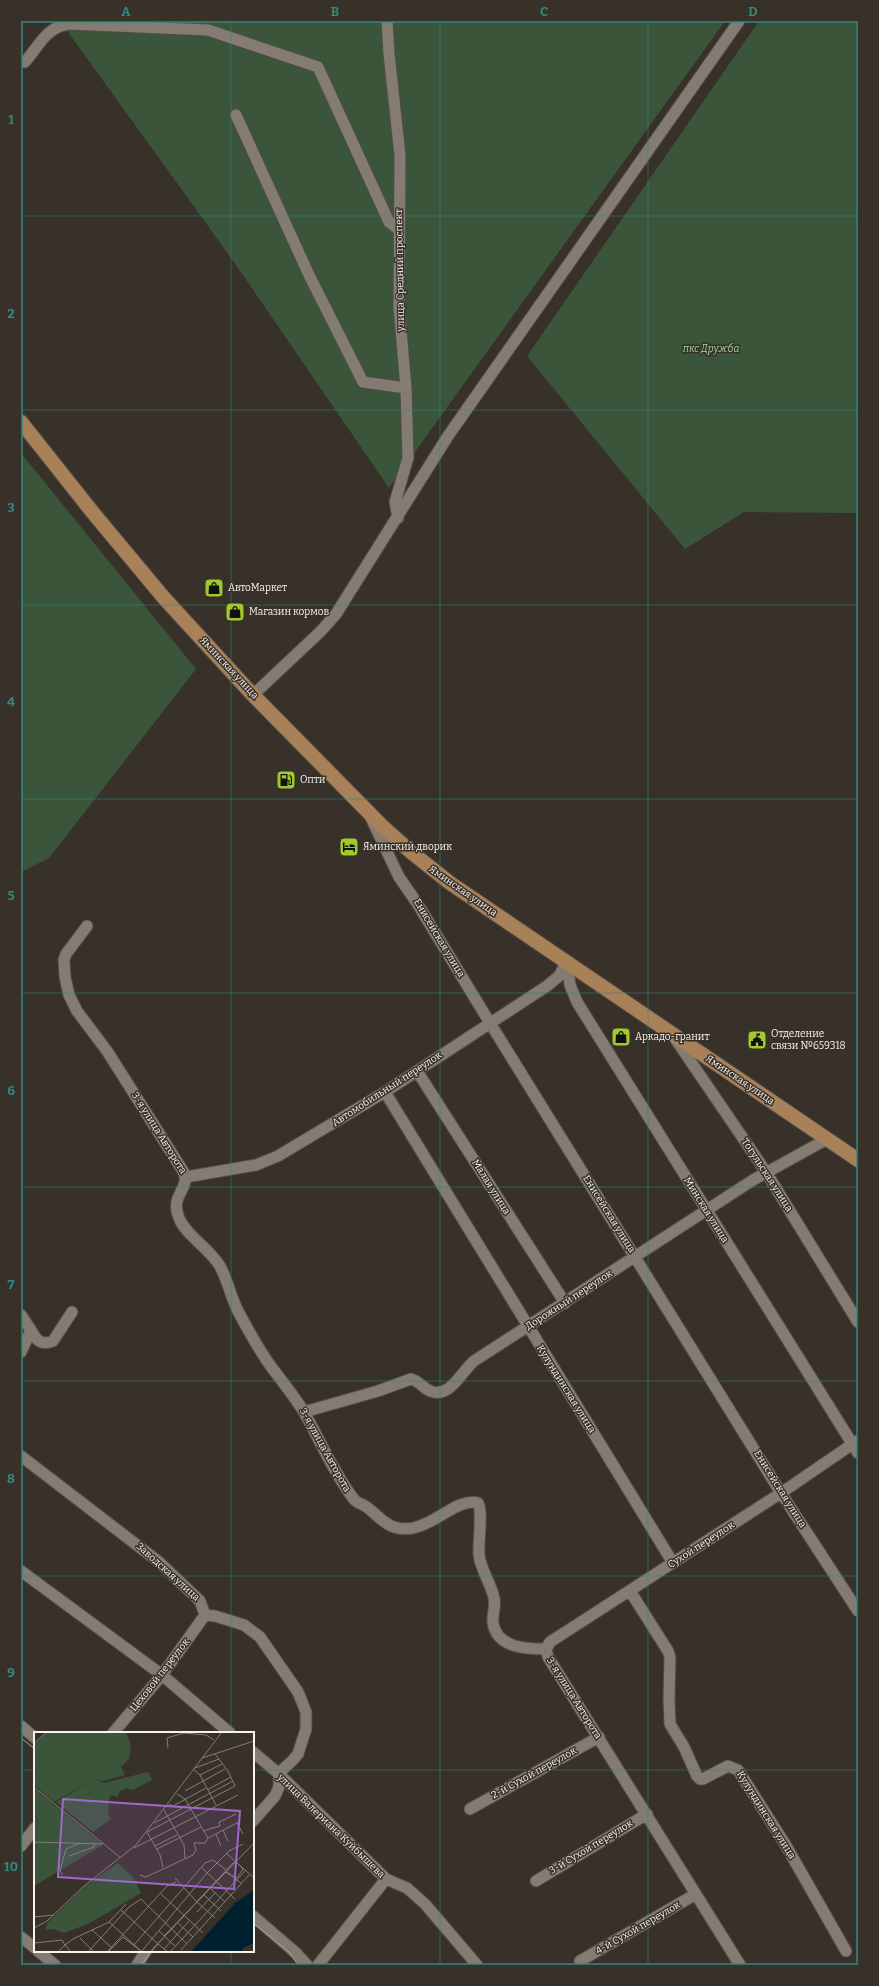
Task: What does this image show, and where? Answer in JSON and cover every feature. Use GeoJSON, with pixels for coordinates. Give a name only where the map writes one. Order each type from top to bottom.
{"type":"FeatureCollection","features":[{"type":"Feature","properties":{"kind":"main road","name":"Яминская улица"},"geometry":{"type":"LineString","coordinates":[[21,422],[94,514],[164,598],[253,695],[368,812],[411,852],[450,883],[858,1160]]}},
{"type":"Feature","properties":{"kind":"street","name":"улица Средний проспект"},"geometry":{"type":"LineString","coordinates":[[388,21],[389,54],[400,155],[399,307],[406,388],[408,458],[395,502],[398,518]]}},
{"type":"Feature","properties":{"kind":"street"},"geometry":{"type":"LineString","coordinates":[[253,695],[321,631],[336,614],[398,518],[448,436],[739,21]]}},
{"type":"Feature","properties":{"kind":"street"},"geometry":{"type":"LineString","coordinates":[[25,62],[49,31],[60,25],[69,24],[208,30],[318,68],[389,222],[399,230]]}},
{"type":"Feature","properties":{"kind":"street"},"geometry":{"type":"LineString","coordinates":[[236,115],[310,275],[363,382],[406,388]]}},
{"type":"Feature","properties":{"kind":"street","name":"Енисейская улица"},"geometry":{"type":"LineString","coordinates":[[368,812],[399,877],[417,903],[781,1493],[858,1611]]}},
{"type":"Feature","properties":{"kind":"street","name":"3-я улица Авторота"},"geometry":{"type":"LineString","coordinates":[[87,926],[66,954],[64,960],[65,977],[69,995],[77,1011],[120,1071],[186,1178],[185,1186],[177,1198],[176,1208],[179,1219],[219,1265],[244,1323],[271,1366],[288,1386],[353,1499],[393,1527],[403,1529],[418,1527],[464,1504],[474,1502],[478,1503],[481,1508],[478,1530],[479,1557],[483,1572],[494,1597],[492,1618],[495,1629],[501,1638],[511,1645],[525,1648],[546,1649],[548,1657],[740,1965]]}},
{"type":"Feature","properties":{"kind":"street","name":"Автомобильный переулок"},"geometry":{"type":"LineString","coordinates":[[186,1178],[264,1162],[327,1128],[385,1092],[553,982],[559,976],[567,962]]}},
{"type":"Feature","properties":{"kind":"street","name":"Минская улица"},"geometry":{"type":"LineString","coordinates":[[567,962],[570,985],[577,1002],[706,1210],[856,1446]]}},
{"type":"Feature","properties":{"kind":"street","name":"Тогульская улица"},"geometry":{"type":"LineString","coordinates":[[670,1032],[766,1172],[858,1322]]}},
{"type":"Feature","properties":{"kind":"street","name":"Малая улица"},"geometry":{"type":"LineString","coordinates":[[417,1071],[565,1303]]}},
{"type":"Feature","properties":{"kind":"street","name":"Кулундинская улица"},"geometry":{"type":"LineString","coordinates":[[385,1092],[673,1563]]}},
{"type":"Feature","properties":{"kind":"street","name":"Дорожный переулок"},"geometry":{"type":"LineString","coordinates":[[304,1412],[378,1391],[412,1379],[417,1380],[424,1388],[432,1392],[445,1392],[450,1389],[474,1361],[766,1172],[827,1139]]}},
{"type":"Feature","properties":{"kind":"street"},"geometry":{"type":"LineString","coordinates":[[21,1315],[40,1343],[44,1344],[52,1341],[72,1312]]}},
{"type":"Feature","properties":{"kind":"street"},"geometry":{"type":"LineString","coordinates":[[21,1352],[31,1330]]}},
{"type":"Feature","properties":{"kind":"street","name":"Сухой переулок"},"geometry":{"type":"LineString","coordinates":[[546,1649],[550,1642],[856,1446]]}},
{"type":"Feature","properties":{"kind":"street","name":"Заводская улица"},"geometry":{"type":"LineString","coordinates":[[21,1456],[159,1562],[200,1601],[205,1616]]}},
{"type":"Feature","properties":{"kind":"street"},"geometry":{"type":"LineString","coordinates":[[21,1571],[162,1675],[229,1732]]}},
{"type":"Feature","properties":{"kind":"street","name":"Кулундинская улица"},"geometry":{"type":"LineString","coordinates":[[630,1591],[668,1651],[670,1657],[670,1724],[684,1747],[698,1777],[703,1779],[728,1766],[738,1770],[785,1844],[846,1951]]}},
{"type":"Feature","properties":{"kind":"street"},"geometry":{"type":"LineString","coordinates":[[205,1616],[215,1616],[244,1625],[264,1642],[298,1692],[303,1703],[307,1720],[304,1738],[296,1758],[279,1774],[279,1787],[275,1796],[254,1820]]}},
{"type":"Feature","properties":{"kind":"street","name":"Цеховой переулок"},"geometry":{"type":"LineString","coordinates":[[114,1732],[162,1675],[205,1616]]}},
{"type":"Feature","properties":{"kind":"street"},"geometry":{"type":"LineString","coordinates":[[21,1726],[34,1737]]}},
{"type":"Feature","properties":{"kind":"street","name":"2-й Сухой переулок"},"geometry":{"type":"LineString","coordinates":[[470,1809],[599,1737]]}},
{"type":"Feature","properties":{"kind":"street","name":"улица Валериана Куйбышева"},"geometry":{"type":"LineString","coordinates":[[254,1753],[279,1774],[386,1879],[407,1888],[425,1904],[477,1965]]}},
{"type":"Feature","properties":{"kind":"street","name":"3-й Сухой переулок"},"geometry":{"type":"LineString","coordinates":[[536,1881],[647,1814]]}},
{"type":"Feature","properties":{"kind":"street"},"geometry":{"type":"LineString","coordinates":[[21,1846],[34,1829]]}},
{"type":"Feature","properties":{"kind":"street"},"geometry":{"type":"LineString","coordinates":[[318,1965],[386,1879]]}},
{"type":"Feature","properties":{"kind":"street","name":"4-й Сухой переулок"},"geometry":{"type":"LineString","coordinates":[[580,1961],[696,1894]]}},
{"type":"Feature","properties":{"kind":"street"},"geometry":{"type":"LineString","coordinates":[[254,1917],[296,1953],[307,1965]]}},
{"type":"Feature","properties":{"kind":"street"},"geometry":{"type":"LineString","coordinates":[[21,1937],[34,1947]]}},
{"type":"Feature","properties":{"kind":"street"},"geometry":{"type":"LineString","coordinates":[[39,1952],[55,1965]]}},
{"type":"Feature","properties":{"kind":"street"},"geometry":{"type":"LineString","coordinates":[[137,1965],[145,1952]]}},
{"type":"Feature","properties":{"kind":"green space"},"geometry":{"type":"Polygon","coordinates":[[[60,21],[725,21],[389,488],[234,262],[60,21]]]}},
{"type":"Feature","properties":{"kind":"green space","name":"пкс Дружба"},"geometry":{"type":"Polygon","coordinates":[[[759,21],[858,21],[858,513],[744,512],[685,549],[527,356],[759,21]]]}},
{"type":"Feature","properties":{"kind":"green space"},"geometry":{"type":"Polygon","coordinates":[[[21,453],[196,669],[49,858],[21,872],[21,453]]]}},
{"type":"Feature","properties":{"kind":"tram line"},"geometry":{"type":"LineString","coordinates":[[21,1738],[34,1748]]}},
{"type":"Feature","properties":{"kind":"tram line"},"geometry":{"type":"LineString","coordinates":[[254,1924],[289,1952],[298,1965]]}},
{"type":"Feature","properties":{"kind":"tram line"},"geometry":{"type":"LineString","coordinates":[[142,1965],[150,1952]]}},
{"type":"Feature","properties":{"kind":"place","name":"АвтоМаркет"},"geometry":{"type":"Point","coordinates":[214,588]}},
{"type":"Feature","properties":{"kind":"place","name":"Магазин кормов"},"geometry":{"type":"Point","coordinates":[235,612]}},
{"type":"Feature","properties":{"kind":"place","name":"Опти"},"geometry":{"type":"Point","coordinates":[286,780]}},
{"type":"Feature","properties":{"kind":"place","name":"Яминский дворик"},"geometry":{"type":"Point","coordinates":[349,847]}},
{"type":"Feature","properties":{"kind":"place","name":"Аркадо-гранит"},"geometry":{"type":"Point","coordinates":[621,1037]}},
{"type":"Feature","properties":{"kind":"place","name":"Отделение связи №659318"},"geometry":{"type":"Point","coordinates":[757,1040]}}]}
